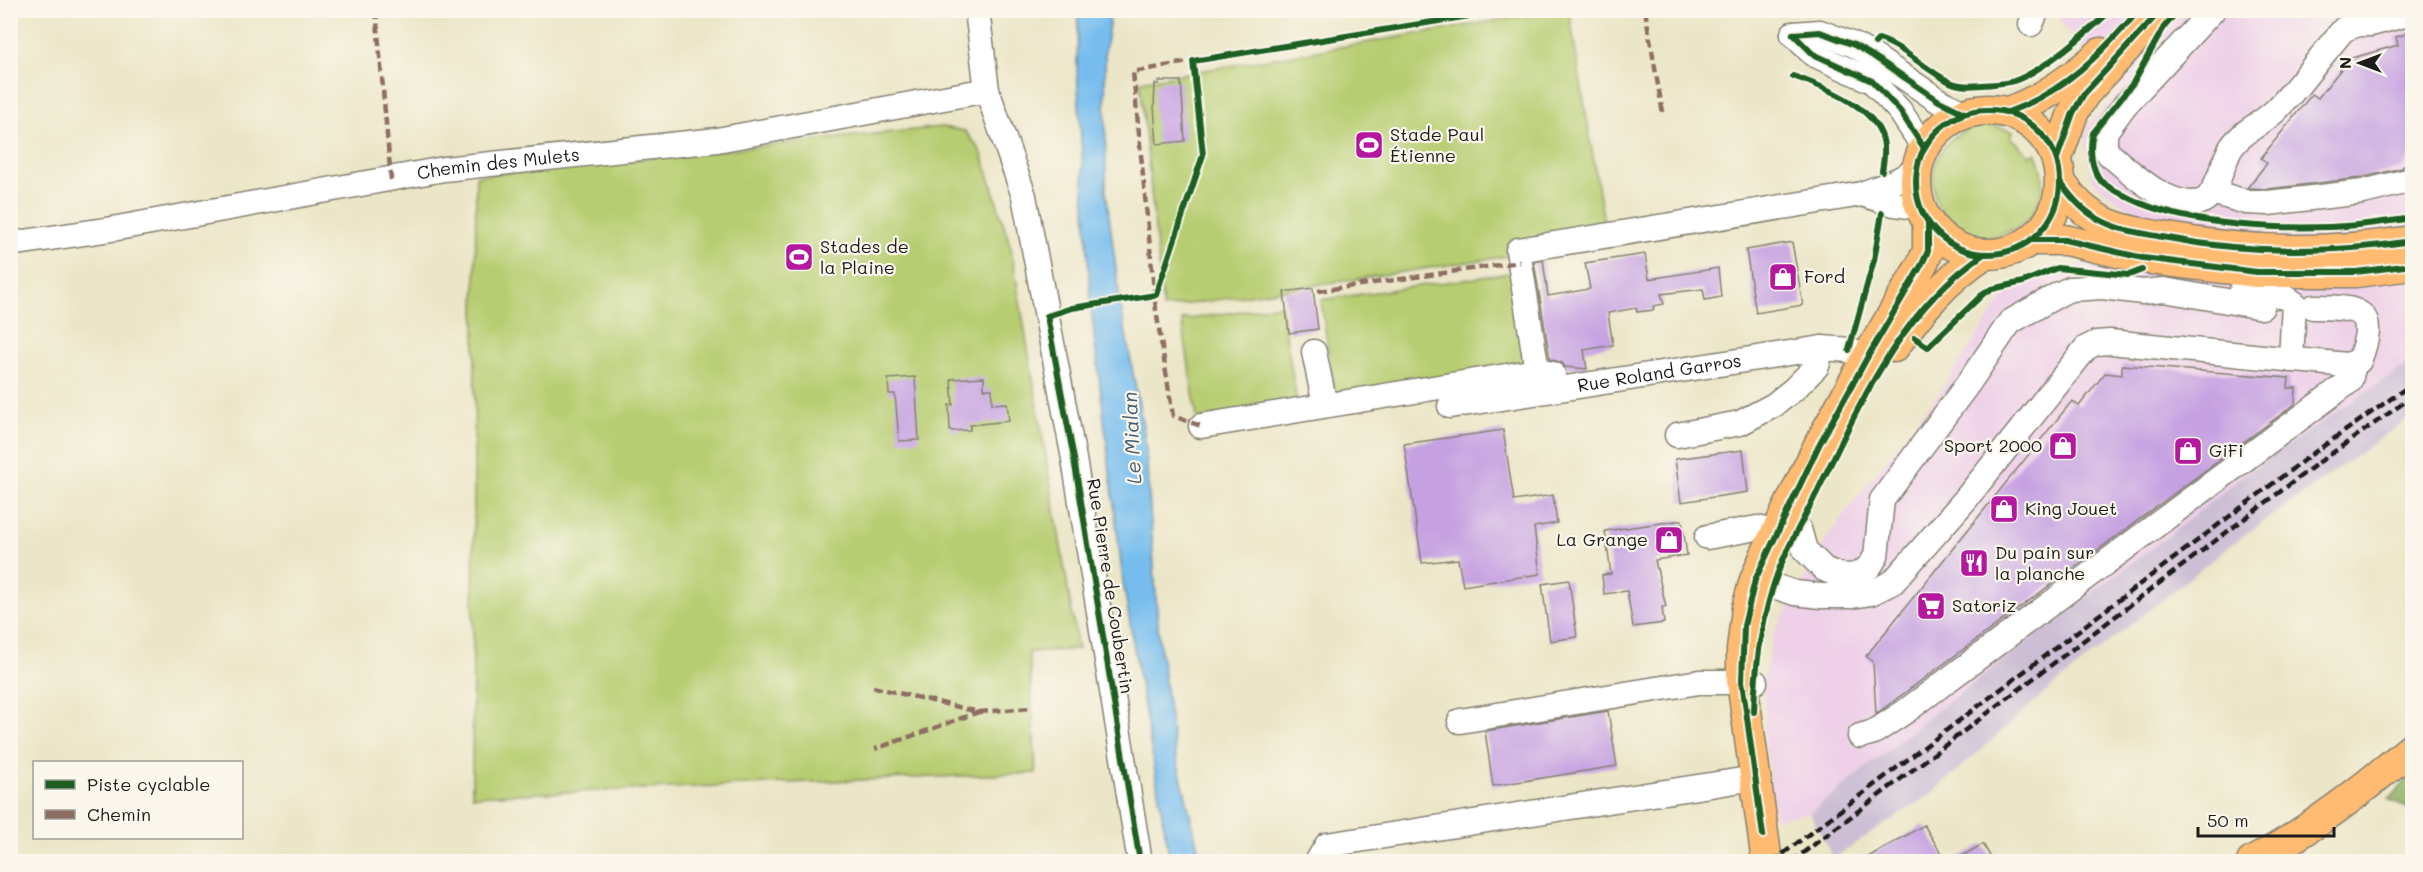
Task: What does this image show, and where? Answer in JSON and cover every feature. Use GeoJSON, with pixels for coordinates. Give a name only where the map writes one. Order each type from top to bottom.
{"type":"FeatureCollection","features":[{"type":"Feature","properties":{"kind":"main road"},"geometry":{"type":"LineString","coordinates":[[2008,112],[2045,95],[2085,68],[2139,10]]}},
{"type":"Feature","properties":{"kind":"main road"},"geometry":{"type":"LineString","coordinates":[[1925,215],[1939,234],[1952,244],[1967,251],[1984,254],[2001,253],[2032,240],[2053,214],[2059,199],[2059,171],[2073,113],[2084,94],[2161,10]]}},
{"type":"Feature","properties":{"kind":"main road"},"geometry":{"type":"LineString","coordinates":[[1767,861],[1754,770],[1748,682],[1765,615],[1764,584],[1788,530],[1820,443],[1928,251],[1925,215],[1916,179],[1921,156],[1935,133],[1948,121],[1964,113],[1986,109],[2008,112],[2024,118],[2049,142],[2059,171],[2073,200],[2104,222],[2121,229],[2182,241],[2258,250],[2367,248],[2412,241]]}},
{"type":"Feature","properties":{"kind":"main road"},"geometry":{"type":"LineString","coordinates":[[2032,240],[2065,240],[2143,258],[2257,272],[2356,272],[2412,265]]}},
{"type":"Feature","properties":{"kind":"main road"},"geometry":{"type":"LineString","coordinates":[[1788,530],[1884,363],[1929,301],[1946,282],[1984,254]]}},
{"type":"Feature","properties":{"kind":"main road"},"geometry":{"type":"LineString","coordinates":[[2252,861],[2274,850],[2365,788],[2412,748]]}},
{"type":"Feature","properties":{"kind":"street","name":"Rue Pierre de Coubertin"},"geometry":{"type":"LineString","coordinates":[[977,10],[987,90],[1024,196],[1074,459],[1140,861]]}},
{"type":"Feature","properties":{"kind":"street"},"geometry":{"type":"LineString","coordinates":[[2213,10],[2125,105],[2105,132],[2104,140],[2109,154],[2161,195],[2196,203],[2204,201],[2212,192],[2229,150],[2237,139],[2275,112],[2344,28],[2359,17],[2371,24],[2412,13]]}},
{"type":"Feature","properties":{"kind":"street"},"geometry":{"type":"LineString","coordinates":[[1537,371],[1518,250],[1862,194],[1901,179],[1913,171],[1921,156],[1900,111],[1872,81],[1813,54],[1793,34],[1820,32],[1854,45],[1939,101],[1964,113]]}},
{"type":"Feature","properties":{"kind":"street","name":"Chemin des Mulets"},"geometry":{"type":"LineString","coordinates":[[10,244],[112,229],[444,169],[717,140],[987,90]]}},
{"type":"Feature","properties":{"kind":"street"},"geometry":{"type":"LineString","coordinates":[[2212,192],[2246,202],[2268,203],[2363,192],[2412,180]]}},
{"type":"Feature","properties":{"kind":"street"},"geometry":{"type":"LineString","coordinates":[[1862,194],[1925,215]]}},
{"type":"Feature","properties":{"kind":"street"},"geometry":{"type":"LineString","coordinates":[[2168,261],[2178,275],[2194,283],[2290,299],[2295,308],[2291,360]]}},
{"type":"Feature","properties":{"kind":"street"},"geometry":{"type":"LineString","coordinates":[[1707,537],[1757,528],[1788,530],[1824,569],[1838,575],[1852,576],[1862,573],[1876,556],[1882,500],[1970,381],[2010,322],[2070,290],[2103,287],[2142,292],[2164,290],[2262,307]]}},
{"type":"Feature","properties":{"kind":"street"},"geometry":{"type":"LineString","coordinates":[[1764,584],[1813,595],[1852,596],[1871,592],[1893,582],[1965,500],[2086,348],[2096,343],[2110,342],[2291,360],[2354,364],[2359,361],[2367,341],[2367,321],[2361,312],[2352,308],[2313,307]]}},
{"type":"Feature","properties":{"kind":"street"},"geometry":{"type":"LineString","coordinates":[[1677,435],[1740,423],[1773,405],[1794,389],[1817,366],[1822,348]]}},
{"type":"Feature","properties":{"kind":"street","name":"Rue Roland Garros"},"geometry":{"type":"LineString","coordinates":[[1450,406],[1822,348],[1849,350],[1867,358]]}},
{"type":"Feature","properties":{"kind":"street"},"geometry":{"type":"LineString","coordinates":[[1314,352],[1325,405]]}},
{"type":"Feature","properties":{"kind":"street"},"geometry":{"type":"LineString","coordinates":[[1860,736],[1874,732],[1906,711],[2350,381],[2354,364]]}},
{"type":"Feature","properties":{"kind":"street"},"geometry":{"type":"LineString","coordinates":[[1201,426],[1537,371],[1596,383]]}},
{"type":"Feature","properties":{"kind":"street"},"geometry":{"type":"LineString","coordinates":[[1460,721],[1699,682],[1748,682]]}},
{"type":"Feature","properties":{"kind":"street"},"geometry":{"type":"LineString","coordinates":[[1317,861],[1327,845],[1754,770]]}},
{"type":"Feature","properties":{"kind":"shaded area"},"geometry":{"type":"Polygon","coordinates":[[[2058,11],[2412,11],[2412,361],[2241,477],[2173,532],[1930,716],[1810,813],[1775,819],[1765,741],[1764,677],[1773,634],[1830,533],[1944,386],[2007,292],[2065,267],[2093,262],[2135,266],[2144,220],[2092,181],[2085,141],[2088,125],[2123,87],[2061,24],[2058,11]]]}},
{"type":"Feature","properties":{"kind":"shaded area"},"geometry":{"type":"Polygon","coordinates":[[[2412,361],[2412,416],[2235,542],[2041,696],[1931,794],[1833,858],[1810,813],[1930,716],[2173,532],[2241,477],[2412,361]]]}},
{"type":"Feature","properties":{"kind":"green space","name":"Stade Paul Étienne"},"geometry":{"type":"Polygon","coordinates":[[[1553,11],[1569,11],[1607,241],[1163,308],[1140,81],[1553,11]]]}},
{"type":"Feature","properties":{"kind":"green space"},"geometry":{"type":"Polygon","coordinates":[[[1984,125],[2013,131],[2011,137],[2030,156],[2036,153],[2043,177],[2040,199],[2029,217],[2013,230],[1994,236],[1974,235],[1955,226],[1939,207],[1933,185],[1936,162],[1939,154],[1949,142],[1968,129],[1984,125]]]}},
{"type":"Feature","properties":{"kind":"green space"},"geometry":{"type":"Polygon","coordinates":[[[942,127],[965,131],[981,151],[1011,248],[1078,649],[1029,652],[1036,773],[472,796],[476,176],[942,127]]]}},
{"type":"Feature","properties":{"kind":"green space"},"geometry":{"type":"Polygon","coordinates":[[[1516,272],[1530,368],[1335,398],[1321,300],[1516,272]]]}},
{"type":"Feature","properties":{"kind":"green space"},"geometry":{"type":"Polygon","coordinates":[[[1281,305],[1297,403],[1197,419],[1182,320],[1281,305]]]}},
{"type":"Feature","properties":{"kind":"green space"},"geometry":{"type":"Polygon","coordinates":[[[2412,776],[2412,809],[2388,799],[2412,776]]]}},
{"type":"Feature","properties":{"kind":"water","name":"Le Mialan"},"geometry":{"type":"Polygon","coordinates":[[[1078,11],[1111,11],[1105,50],[1106,191],[1120,302],[1145,438],[1159,639],[1174,747],[1201,861],[1170,861],[1123,582],[1091,308],[1077,69],[1078,11]]]}},
{"type":"Feature","properties":{"kind":"building"},"geometry":{"type":"Polygon","coordinates":[[[2412,32],[2412,156],[2402,168],[2360,178],[2268,189],[2247,188],[2267,163],[2261,158],[2312,94],[2318,98],[2349,59],[2398,45],[2396,37],[2412,32]]]}},
{"type":"Feature","properties":{"kind":"building"},"geometry":{"type":"Polygon","coordinates":[[[1159,81],[1181,81],[1185,141],[1157,144],[1154,107],[1155,84],[1159,84],[1159,81]]]}},
{"type":"Feature","properties":{"kind":"building"},"geometry":{"type":"Polygon","coordinates":[[[1792,242],[1803,305],[1756,313],[1746,250],[1792,242]]]}},
{"type":"Feature","properties":{"kind":"building"},"geometry":{"type":"Polygon","coordinates":[[[1645,254],[1649,279],[1718,268],[1721,297],[1705,300],[1703,289],[1661,294],[1664,304],[1653,306],[1654,310],[1637,312],[1636,308],[1608,313],[1613,345],[1584,350],[1587,369],[1565,367],[1562,363],[1550,359],[1534,262],[1543,260],[1548,296],[1590,289],[1585,263],[1645,254]]]}},
{"type":"Feature","properties":{"kind":"building"},"geometry":{"type":"Polygon","coordinates":[[[1313,288],[1318,329],[1289,333],[1284,292],[1313,288]]]}},
{"type":"Feature","properties":{"kind":"building"},"geometry":{"type":"Polygon","coordinates":[[[2122,365],[2289,378],[2288,388],[2296,388],[2295,404],[1876,714],[1873,662],[1866,656],[2072,401],[2079,406],[2105,373],[2122,375],[2122,365]]]}},
{"type":"Feature","properties":{"kind":"building"},"geometry":{"type":"Polygon","coordinates":[[[915,377],[919,440],[899,441],[895,394],[889,394],[888,379],[915,377]]]}},
{"type":"Feature","properties":{"kind":"building"},"geometry":{"type":"Polygon","coordinates":[[[984,377],[984,389],[992,389],[992,404],[1007,403],[1009,421],[970,425],[970,430],[950,431],[949,405],[953,405],[951,379],[984,377]]]}},
{"type":"Feature","properties":{"kind":"building"},"geometry":{"type":"Polygon","coordinates":[[[1503,430],[1514,501],[1553,495],[1557,523],[1534,527],[1540,574],[1463,586],[1458,559],[1422,563],[1404,444],[1503,430]]]}},
{"type":"Feature","properties":{"kind":"building"},"geometry":{"type":"Polygon","coordinates":[[[1743,450],[1748,492],[1681,502],[1675,459],[1743,450]]]}},
{"type":"Feature","properties":{"kind":"building"},"geometry":{"type":"Polygon","coordinates":[[[1682,520],[1687,555],[1655,560],[1666,607],[1662,607],[1664,623],[1633,627],[1627,591],[1604,594],[1602,575],[1611,574],[1605,531],[1682,520]]]}},
{"type":"Feature","properties":{"kind":"building"},"geometry":{"type":"Polygon","coordinates":[[[1569,580],[1577,637],[1550,641],[1542,584],[1569,580]]]}},
{"type":"Feature","properties":{"kind":"building"},"geometry":{"type":"Polygon","coordinates":[[[1608,711],[1617,766],[1493,786],[1485,731],[1608,711]]]}},
{"type":"Feature","properties":{"kind":"building"},"geometry":{"type":"Polygon","coordinates":[[[1924,825],[1946,861],[1861,861],[1905,836],[1924,825]]]}},
{"type":"Feature","properties":{"kind":"building"},"geometry":{"type":"Polygon","coordinates":[[[1983,844],[1993,861],[1953,861],[1983,844]]]}},
{"type":"Feature","properties":{"kind":"railway"},"geometry":{"type":"LineString","coordinates":[[1772,862],[2312,454],[2412,384]]}},
{"type":"Feature","properties":{"kind":"railway"},"geometry":{"type":"LineString","coordinates":[[1791,862],[2318,463],[2412,397]]}},
{"type":"Feature","properties":{"kind":"marked path"},"geometry":{"type":"LineString","coordinates":[[376,10],[391,180]]}},
{"type":"Feature","properties":{"kind":"marked path"},"geometry":{"type":"LineString","coordinates":[[1645,10],[1663,114]]}},
{"type":"Feature","properties":{"kind":"marked path"},"geometry":{"type":"LineString","coordinates":[[1198,60],[1133,72],[1156,310],[1173,416],[1201,426]]}},
{"type":"Feature","properties":{"kind":"marked path"},"geometry":{"type":"LineString","coordinates":[[1318,291],[1520,262]]}},
{"type":"Feature","properties":{"kind":"marked path"},"geometry":{"type":"LineString","coordinates":[[873,687],[979,712],[875,749]]}},
{"type":"Feature","properties":{"kind":"marked path"},"geometry":{"type":"LineString","coordinates":[[979,712],[1032,708]]}},
{"type":"Feature","properties":{"kind":"cycle path"},"geometry":{"type":"LineString","coordinates":[[1140,862],[1074,459],[1047,316],[1072,308],[1156,295],[1203,155],[1193,61],[1506,10]]}},
{"type":"Feature","properties":{"kind":"cycle path"},"geometry":{"type":"LineString","coordinates":[[1875,43],[1879,39],[1889,43],[1954,84],[1970,86],[2002,83],[2014,81],[2038,69],[2078,39],[2111,10]]}},
{"type":"Feature","properties":{"kind":"cycle path"},"geometry":{"type":"LineString","coordinates":[[2008,112],[2028,104],[2064,83],[2096,56],[2139,10]]}},
{"type":"Feature","properties":{"kind":"cycle path"},"geometry":{"type":"LineString","coordinates":[[2057,158],[2073,113],[2084,94],[2161,10]]}},
{"type":"Feature","properties":{"kind":"cycle path"},"geometry":{"type":"LineString","coordinates":[[2179,10],[2164,27],[2133,83],[2093,133],[2091,145],[2093,164],[2103,183],[2142,204],[2167,212],[2222,223],[2250,226],[2330,227],[2412,218]]}},
{"type":"Feature","properties":{"kind":"cycle path"},"geometry":{"type":"LineString","coordinates":[[1793,34],[1820,32],[1854,45],[1939,101],[1964,113]]}},
{"type":"Feature","properties":{"kind":"cycle path"},"geometry":{"type":"LineString","coordinates":[[1793,34],[1813,54],[1872,81],[1900,111],[1924,148]]}},
{"type":"Feature","properties":{"kind":"cycle path"},"geometry":{"type":"LineString","coordinates":[[1793,76],[1843,98],[1855,105],[1875,123],[1884,143],[1882,171]]}},
{"type":"Feature","properties":{"kind":"cycle path"},"geometry":{"type":"LineString","coordinates":[[1988,110],[2016,115],[2039,131],[2055,154],[2060,182],[2055,210],[2039,233],[2016,249],[1988,254],[1960,249],[1937,233],[1921,210],[1916,182],[1921,154],[1937,131],[1960,115],[1988,110]]}},
{"type":"Feature","properties":{"kind":"cycle path"},"geometry":{"type":"LineString","coordinates":[[2061,183],[2080,206],[2104,222],[2118,228],[2193,242],[2256,249],[2318,250],[2412,241]]}},
{"type":"Feature","properties":{"kind":"cycle path"},"geometry":{"type":"LineString","coordinates":[[1849,350],[1874,260],[1882,213]]}},
{"type":"Feature","properties":{"kind":"cycle path"},"geometry":{"type":"LineString","coordinates":[[1763,835],[1742,681],[1744,626],[1755,580],[1820,443],[1922,264],[1928,251],[1928,222]]}},
{"type":"Feature","properties":{"kind":"cycle path"},"geometry":{"type":"LineString","coordinates":[[2032,240],[2065,240],[2143,258],[2257,272],[2356,272],[2412,265]]}},
{"type":"Feature","properties":{"kind":"cycle path"},"geometry":{"type":"LineString","coordinates":[[1754,712],[1761,635],[1776,577],[1850,425],[1867,392],[1906,330],[1955,276],[1984,254]]}},
{"type":"Feature","properties":{"kind":"cycle path"},"geometry":{"type":"LineString","coordinates":[[1915,338],[1928,347],[1985,292],[2023,282],[2057,268],[2129,275],[2142,270]]}},
{"type":"Feature","properties":{"kind":"place","name":"Stade Paul Étienne"},"geometry":{"type":"Point","coordinates":[1369,145]}},
{"type":"Feature","properties":{"kind":"place","name":"Stades de la Plaine"},"geometry":{"type":"Point","coordinates":[799,257]}},
{"type":"Feature","properties":{"kind":"place","name":"Ford"},"geometry":{"type":"Point","coordinates":[1783,277]}},
{"type":"Feature","properties":{"kind":"place","name":"Sport 2000"},"geometry":{"type":"Point","coordinates":[2063,446]}},
{"type":"Feature","properties":{"kind":"place","name":"GiFi"},"geometry":{"type":"Point","coordinates":[2188,451]}},
{"type":"Feature","properties":{"kind":"place","name":"King Jouet"},"geometry":{"type":"Point","coordinates":[2004,509]}},
{"type":"Feature","properties":{"kind":"place","name":"La Grange"},"geometry":{"type":"Point","coordinates":[1669,540]}},
{"type":"Feature","properties":{"kind":"place","name":"Du pain sur la planche"},"geometry":{"type":"Point","coordinates":[1974,563]}},
{"type":"Feature","properties":{"kind":"place","name":"Satoriz"},"geometry":{"type":"Point","coordinates":[1931,606]}}]}
